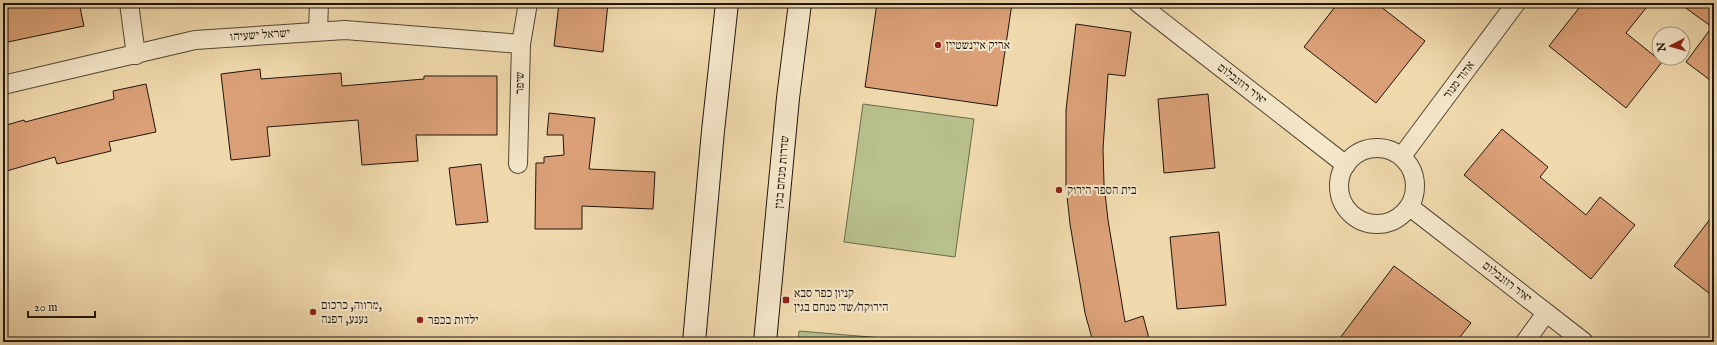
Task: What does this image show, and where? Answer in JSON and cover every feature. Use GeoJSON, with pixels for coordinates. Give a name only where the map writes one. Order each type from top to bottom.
{"type":"FeatureCollection","features":[{"type":"Feature","properties":{"kind":"main road"},"geometry":{"type":"LineString","coordinates":[[694,342],[712,138],[727,3]]}},
{"type":"Feature","properties":{"kind":"main road","name":"שדרות מנחם בגין"},"geometry":{"type":"LineString","coordinates":[[765,342],[788,98],[800,3]]}},
{"type":"Feature","properties":{"kind":"main road"},"geometry":{"type":"LineString","coordinates":[[688,342],[696,318]]}},
{"type":"Feature","properties":{"kind":"street"},"geometry":{"type":"LineString","coordinates":[[129,3],[136,55]]}},
{"type":"Feature","properties":{"kind":"street"},"geometry":{"type":"LineString","coordinates":[[318,31],[319,3]]}},
{"type":"Feature","properties":{"kind":"street","name":"שיפר"},"geometry":{"type":"LineString","coordinates":[[518,164],[521,44],[528,3]]}},
{"type":"Feature","properties":{"kind":"street","name":"יאיר רוזנבלום"},"geometry":{"type":"LineString","coordinates":[[1138,3],[1346,164]]}},
{"type":"Feature","properties":{"kind":"street","name":"אהוד מנור"},"geometry":{"type":"LineString","coordinates":[[1402,156],[1516,3]]}},
{"type":"Feature","properties":{"kind":"street","name":"ישראל ישעיהו"},"geometry":{"type":"LineString","coordinates":[[3,85],[195,40],[345,30],[521,44]]}},
{"type":"Feature","properties":{"kind":"street"},"geometry":{"type":"LineString","coordinates":[[1377,148],[1390,150],[1402,156],[1412,168],[1416,181],[1415,195],[1410,207],[1398,220],[1385,224],[1372,224],[1359,220],[1348,212],[1343,203],[1339,190],[1340,176],[1346,164],[1359,152],[1377,148]]}},
{"type":"Feature","properties":{"kind":"street","name":"יאיר רוזנבלום"},"geometry":{"type":"LineString","coordinates":[[1410,207],[1584,342]]}},
{"type":"Feature","properties":{"kind":"street"},"geometry":{"type":"LineString","coordinates":[[1525,342],[1546,312]]}},
{"type":"Feature","properties":{"kind":"green space"},"geometry":{"type":"Polygon","coordinates":[[[863,104],[974,119],[955,257],[844,242],[863,104]]]}},
{"type":"Feature","properties":{"kind":"green space"},"geometry":{"type":"Polygon","coordinates":[[[799,331],[894,339],[898,342],[798,342],[799,331]]]}},
{"type":"Feature","properties":{"kind":"building"},"geometry":{"type":"Polygon","coordinates":[[[3,3],[79,3],[84,26],[3,43],[3,3]]]}},
{"type":"Feature","properties":{"kind":"building"},"geometry":{"type":"Polygon","coordinates":[[[559,3],[608,3],[603,52],[554,46],[559,3]]]}},
{"type":"Feature","properties":{"kind":"building","name":"אריק איינשטיין"},"geometry":{"type":"Polygon","coordinates":[[[877,3],[1012,3],[997,106],[865,87],[877,3]]]}},
{"type":"Feature","properties":{"kind":"building"},"geometry":{"type":"Polygon","coordinates":[[[1338,3],[1376,3],[1425,41],[1376,103],[1304,47],[1338,3]]]}},
{"type":"Feature","properties":{"kind":"building"},"geometry":{"type":"Polygon","coordinates":[[[1583,3],[1650,3],[1626,33],[1651,53],[1651,66],[1659,66],[1626,108],[1549,46],[1583,3]]]}},
{"type":"Feature","properties":{"kind":"building"},"geometry":{"type":"Polygon","coordinates":[[[1679,3],[1714,3],[1714,83],[1691,66],[1691,55],[1712,27],[1679,3]]]}},
{"type":"Feature","properties":{"kind":"building"},"geometry":{"type":"Polygon","coordinates":[[[1076,24],[1131,32],[1125,76],[1108,74],[1103,149],[1104,184],[1108,220],[1125,322],[1143,316],[1150,342],[1093,342],[1085,313],[1070,224],[1066,186],[1066,110],[1076,24]]]}},
{"type":"Feature","properties":{"kind":"building"},"geometry":{"type":"Polygon","coordinates":[[[260,69],[261,79],[341,73],[342,86],[424,79],[424,76],[497,76],[497,135],[416,135],[418,161],[362,165],[358,120],[267,127],[270,156],[231,160],[221,74],[260,69]]]}},
{"type":"Feature","properties":{"kind":"building"},"geometry":{"type":"Polygon","coordinates":[[[146,84],[156,132],[109,142],[111,151],[57,164],[55,157],[3,172],[3,126],[24,120],[25,122],[114,99],[113,91],[146,84]]]}},
{"type":"Feature","properties":{"kind":"building"},"geometry":{"type":"Polygon","coordinates":[[[1208,94],[1215,168],[1164,173],[1158,99],[1208,94]]]}},
{"type":"Feature","properties":{"kind":"building"},"geometry":{"type":"Polygon","coordinates":[[[549,113],[595,118],[589,169],[655,172],[653,209],[582,206],[582,229],[535,229],[536,163],[544,163],[544,157],[564,155],[563,135],[547,135],[549,113]]]}},
{"type":"Feature","properties":{"kind":"building"},"geometry":{"type":"Polygon","coordinates":[[[1502,129],[1548,167],[1540,177],[1586,215],[1600,197],[1635,225],[1591,279],[1464,175],[1502,129]]]}},
{"type":"Feature","properties":{"kind":"building"},"geometry":{"type":"Polygon","coordinates":[[[481,164],[488,222],[456,225],[449,168],[481,164]]]}},
{"type":"Feature","properties":{"kind":"building"},"geometry":{"type":"Polygon","coordinates":[[[1714,214],[1714,297],[1674,266],[1714,214]]]}},
{"type":"Feature","properties":{"kind":"building"},"geometry":{"type":"Polygon","coordinates":[[[1219,232],[1226,305],[1177,309],[1170,237],[1219,232]]]}},
{"type":"Feature","properties":{"kind":"building"},"geometry":{"type":"Polygon","coordinates":[[[1394,266],[1471,323],[1456,342],[1337,342],[1394,266]]]}},
{"type":"Feature","properties":{"kind":"place","name":"אריק איינשטיין"},"geometry":{"type":"Point","coordinates":[938,45]}},
{"type":"Feature","properties":{"kind":"place","name":"בית הספר הירוק"},"geometry":{"type":"Point","coordinates":[1059,190]}},
{"type":"Feature","properties":{"kind":"place","name":"קניון כפר סבא הירוקה/שד׳ מנחם בגין"},"geometry":{"type":"Point","coordinates":[786,300]}},
{"type":"Feature","properties":{"kind":"place","name":"מרווה, כרכום, נענע, דפנה"},"geometry":{"type":"Point","coordinates":[313,312]}},
{"type":"Feature","properties":{"kind":"place","name":"ילדות בכפר"},"geometry":{"type":"Point","coordinates":[420,320]}}]}
